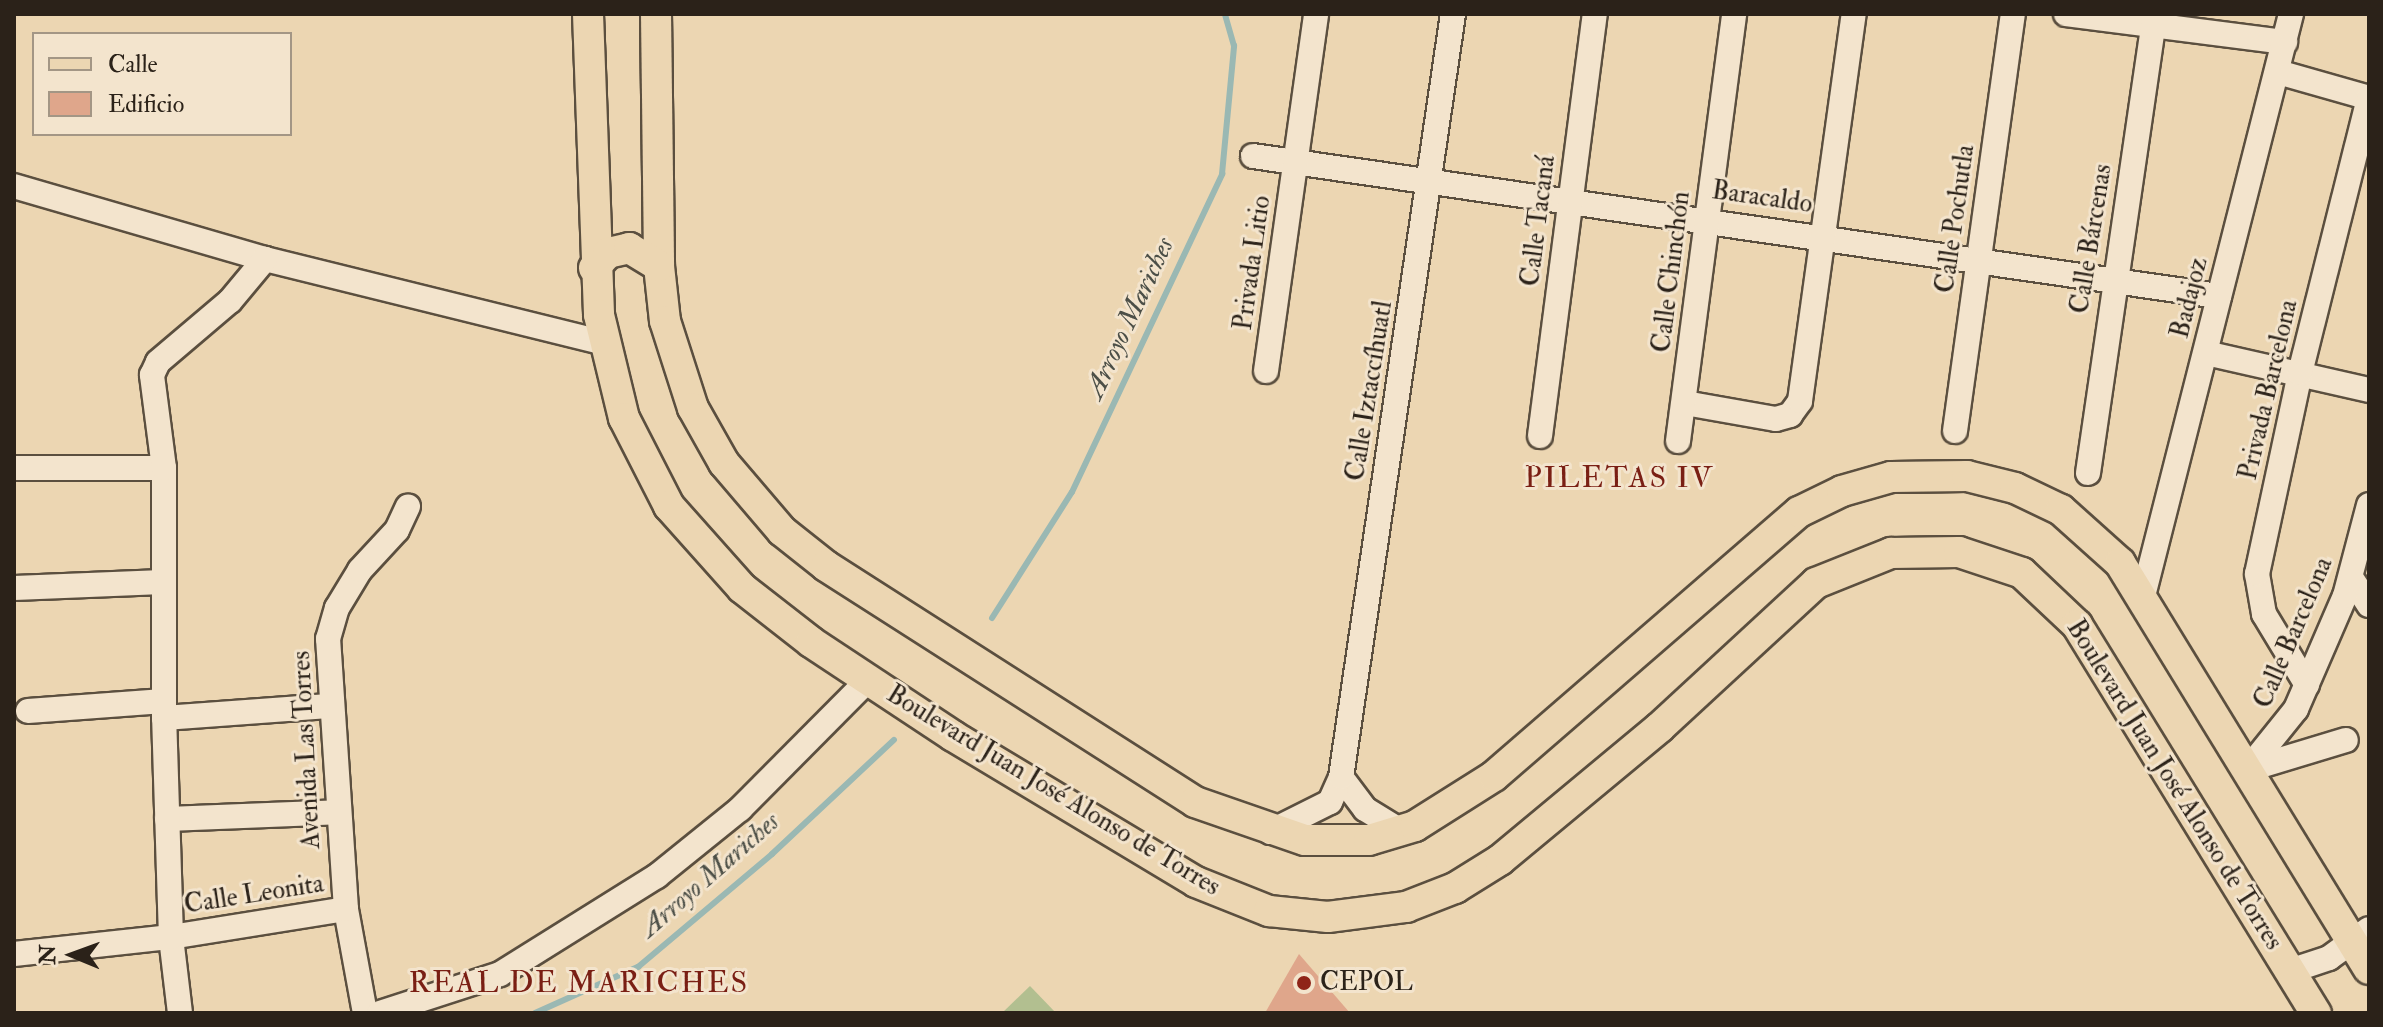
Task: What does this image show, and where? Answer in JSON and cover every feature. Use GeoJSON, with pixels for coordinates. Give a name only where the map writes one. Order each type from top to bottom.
{"type":"FeatureCollection","features":[{"type":"Feature","properties":{"kind":"main road","name":"Boulevard Juan José Alonso de Torres"},"geometry":{"type":"LineString","coordinates":[[588,14],[594,268],[604,343],[637,447],[689,532],[742,588],[868,680],[1215,891],[1269,911],[1353,916],[1431,899],[1500,860],[1660,727],[1816,583],[1861,561],[1905,551],[1980,556],[2022,573],[2077,625],[2316,1013]]}},
{"type":"Feature","properties":{"kind":"main road"},"geometry":{"type":"LineString","coordinates":[[656,14],[659,266],[672,349],[693,408],[724,463],[782,531],[826,566],[1195,802],[1270,832],[1345,842],[1401,831],[1456,804],[1494,776],[1780,526],[1863,483],[1925,475],[1967,476],[2015,488],[2084,526],[2143,596],[2247,770],[2361,935],[2369,969]]}},
{"type":"Feature","properties":{"kind":"main road"},"geometry":{"type":"LineString","coordinates":[[594,268],[608,253],[629,248],[659,266]]}},
{"type":"Feature","properties":{"kind":"street","name":"Privada Litio"},"geometry":{"type":"LineString","coordinates":[[1266,371],[1316,14]]}},
{"type":"Feature","properties":{"kind":"street","name":"Calle Iztaccíhuatl"},"geometry":{"type":"LineString","coordinates":[[1270,832],[1330,802],[1341,777],[1453,14]]}},
{"type":"Feature","properties":{"kind":"street","name":"Calle Tacaná"},"geometry":{"type":"LineString","coordinates":[[1540,436],[1595,14]]}},
{"type":"Feature","properties":{"kind":"street","name":"Calle Chinchón"},"geometry":{"type":"LineString","coordinates":[[1678,441],[1734,14]]}},
{"type":"Feature","properties":{"kind":"street"},"geometry":{"type":"LineString","coordinates":[[1685,403],[1776,419],[1790,415],[1800,401],[1854,14]]}},
{"type":"Feature","properties":{"kind":"street","name":"Calle Pochutla"},"geometry":{"type":"LineString","coordinates":[[1955,431],[2013,14]]}},
{"type":"Feature","properties":{"kind":"street"},"geometry":{"type":"LineString","coordinates":[[2066,14],[2154,20],[2285,42]]}},
{"type":"Feature","properties":{"kind":"street","name":"Badajoz"},"geometry":{"type":"LineString","coordinates":[[2143,596],[2291,14]]}},
{"type":"Feature","properties":{"kind":"street","name":"Calle Bárcenas"},"geometry":{"type":"LineString","coordinates":[[2088,473],[2113,277],[2154,20]]}},
{"type":"Feature","properties":{"kind":"street"},"geometry":{"type":"LineString","coordinates":[[2278,72],[2369,99]]}},
{"type":"Feature","properties":{"kind":"street","name":"Privada Barcelona"},"geometry":{"type":"LineString","coordinates":[[2307,685],[2264,614],[2257,589],[2300,373],[2369,99]]}},
{"type":"Feature","properties":{"kind":"street","name":"Baracaldo"},"geometry":{"type":"LineString","coordinates":[[1253,156],[1706,218],[1978,260],[2113,277],[2219,296]]}},
{"type":"Feature","properties":{"kind":"street"},"geometry":{"type":"LineString","coordinates":[[14,186],[265,259],[604,343]]}},
{"type":"Feature","properties":{"kind":"street"},"geometry":{"type":"LineString","coordinates":[[180,1013],[171,937],[167,819],[164,468],[152,391],[154,368],[230,301],[265,259]]}},
{"type":"Feature","properties":{"kind":"street"},"geometry":{"type":"LineString","coordinates":[[2206,353],[2369,390]]}},
{"type":"Feature","properties":{"kind":"street"},"geometry":{"type":"LineString","coordinates":[[14,468],[164,468]]}},
{"type":"Feature","properties":{"kind":"street","name":"Calle Barcelona"},"geometry":{"type":"LineString","coordinates":[[2247,770],[2280,735],[2307,685],[2352,579],[2369,505]]}},
{"type":"Feature","properties":{"kind":"street","name":"Avenida Las Torres"},"geometry":{"type":"LineString","coordinates":[[365,1013],[346,909],[329,706],[331,624],[360,570],[397,530],[408,506]]}},
{"type":"Feature","properties":{"kind":"street"},"geometry":{"type":"LineString","coordinates":[[2352,579],[2369,605]]}},
{"type":"Feature","properties":{"kind":"street"},"geometry":{"type":"LineString","coordinates":[[14,588],[163,582]]}},
{"type":"Feature","properties":{"kind":"street"},"geometry":{"type":"LineString","coordinates":[[380,1013],[500,974],[657,876],[740,809],[868,680]]}},
{"type":"Feature","properties":{"kind":"street"},"geometry":{"type":"LineString","coordinates":[[28,711],[329,706]]}},
{"type":"Feature","properties":{"kind":"street"},"geometry":{"type":"LineString","coordinates":[[2247,770],[2346,740]]}},
{"type":"Feature","properties":{"kind":"street"},"geometry":{"type":"LineString","coordinates":[[1341,777],[1365,809],[1401,831]]}},
{"type":"Feature","properties":{"kind":"street"},"geometry":{"type":"LineString","coordinates":[[167,819],[338,812]]}},
{"type":"Feature","properties":{"kind":"street","name":"Calle Leonita"},"geometry":{"type":"LineString","coordinates":[[14,954],[171,937],[346,909]]}},
{"type":"Feature","properties":{"kind":"street"},"geometry":{"type":"LineString","coordinates":[[2290,971],[2329,958],[2361,935]]}},
{"type":"Feature","properties":{"kind":"green space"},"geometry":{"type":"Polygon","coordinates":[[[1030,986],[1056,1013],[1002,1013],[1030,986]]]}},
{"type":"Feature","properties":{"kind":"building","name":"CEPOL"},"geometry":{"type":"Polygon","coordinates":[[[1299,954],[1350,1013],[1265,1013],[1299,954]]]}},
{"type":"Feature","properties":{"kind":"waterway","name":"Arroyo Mariches"},"geometry":{"type":"LineString","coordinates":[[992,618],[1072,492],[1222,174],[1234,46],[1225,14]]}},
{"type":"Feature","properties":{"kind":"waterway","name":"Arroyo Mariches"},"geometry":{"type":"LineString","coordinates":[[535,1013],[638,967],[772,854],[894,740]]}},
{"type":"Feature","properties":{"kind":"place","name":"CEPOL"},"geometry":{"type":"Point","coordinates":[1304,983]}},
{"type":"Feature","properties":{"kind":"district","name":"PILETAS IV"},"geometry":{"type":"Point","coordinates":[1619,478]}},
{"type":"Feature","properties":{"kind":"district","name":"REAL DE MARICHES"},"geometry":{"type":"Point","coordinates":[579,983]}}]}
